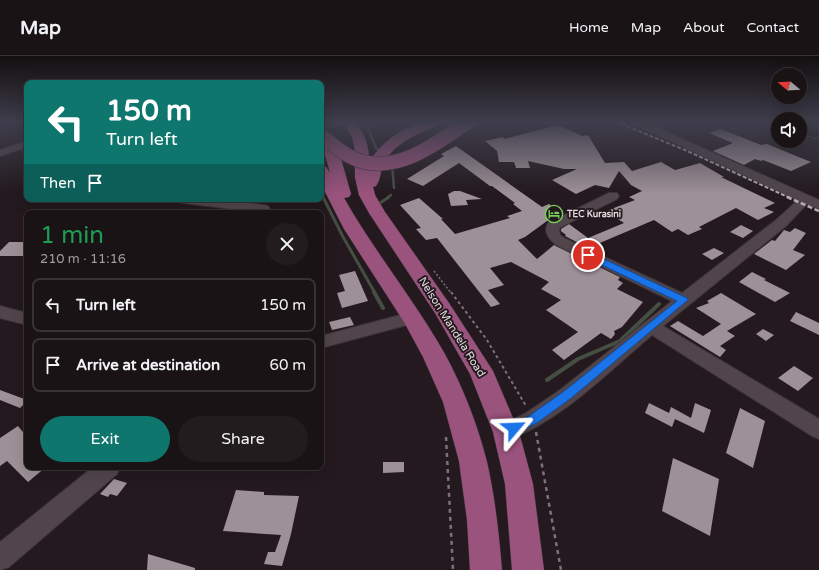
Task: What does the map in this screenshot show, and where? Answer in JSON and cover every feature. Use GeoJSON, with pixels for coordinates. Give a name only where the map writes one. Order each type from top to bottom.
{"type":"FeatureCollection","features":[{"type":"Feature","properties":{"kind":"main road"},"geometry":{"type":"LineString","coordinates":[[328,146],[332,152],[353,229]]}},
{"type":"Feature","properties":{"kind":"main road"},"geometry":{"type":"LineString","coordinates":[[335,146],[343,153],[356,160],[366,163],[385,164],[398,162],[429,146]]}},
{"type":"Feature","properties":{"kind":"main road","name":"Nelson Mandela Road"},"geometry":{"type":"LineString","coordinates":[[361,146],[362,177],[367,196],[396,242],[442,308],[481,371],[506,432],[519,484],[528,570]]}},
{"type":"Feature","properties":{"kind":"main road"},"geometry":{"type":"LineString","coordinates":[[392,146],[381,156],[372,175],[371,190],[376,204],[396,242]]}},
{"type":"Feature","properties":{"kind":"main road"},"geometry":{"type":"LineString","coordinates":[[324,176],[353,229],[412,318],[434,356],[455,402],[473,461],[482,520],[486,570]]}},
{"type":"Feature","properties":{"kind":"street"},"geometry":{"type":"LineString","coordinates":[[0,153],[21,146]]}},
{"type":"Feature","properties":{"kind":"street"},"geometry":{"type":"LineString","coordinates":[[690,146],[819,205]]}},
{"type":"Feature","properties":{"kind":"street"},"geometry":{"type":"LineString","coordinates":[[612,196],[553,226],[552,233],[554,237],[561,242],[684,300]]}},
{"type":"Feature","properties":{"kind":"street"},"geometry":{"type":"LineString","coordinates":[[506,432],[533,419],[567,396],[781,223],[802,203],[804,198]]}},
{"type":"Feature","properties":{"kind":"street"},"geometry":{"type":"LineString","coordinates":[[207,202],[264,209]]}},
{"type":"Feature","properties":{"kind":"street"},"geometry":{"type":"LineString","coordinates":[[0,312],[24,318]]}},
{"type":"Feature","properties":{"kind":"street"},"geometry":{"type":"LineString","coordinates":[[324,341],[412,318]]}},
{"type":"Feature","properties":{"kind":"street"},"geometry":{"type":"LineString","coordinates":[[652,327],[819,430]]}},
{"type":"Feature","properties":{"kind":"street"},"geometry":{"type":"LineString","coordinates":[[0,558],[105,470]]}},
{"type":"Feature","properties":{"kind":"path"},"geometry":{"type":"LineString","coordinates":[[446,435],[453,570]]}},
{"type":"Feature","properties":{"kind":"building"},"geometry":{"type":"Polygon","coordinates":[[[456,146],[542,207],[549,204],[558,211],[553,213],[558,216],[547,221],[525,237],[518,240],[537,259],[554,245],[620,277],[618,280],[623,283],[617,289],[643,302],[622,327],[614,331],[615,334],[611,339],[601,333],[564,360],[552,350],[578,332],[546,310],[561,300],[541,289],[549,282],[511,262],[490,268],[504,285],[488,290],[500,304],[491,307],[437,238],[426,240],[416,229],[421,228],[400,205],[419,198],[443,219],[441,219],[455,234],[510,218],[507,216],[522,211],[513,204],[515,203],[459,163],[423,186],[407,179],[444,156],[441,154],[456,146]]]}},
{"type":"Feature","properties":{"kind":"building"},"geometry":{"type":"Polygon","coordinates":[[[491,146],[595,146],[605,163],[624,162],[632,171],[661,162],[675,170],[700,163],[724,177],[721,177],[775,203],[764,208],[774,212],[758,220],[736,208],[699,227],[702,229],[688,235],[678,229],[672,232],[654,220],[588,248],[565,236],[566,235],[561,231],[561,229],[569,224],[588,238],[624,223],[606,211],[635,200],[629,197],[642,191],[631,185],[619,171],[609,188],[595,185],[576,194],[552,180],[577,169],[564,169],[528,161],[530,168],[516,168],[514,162],[499,162],[497,151],[491,146]]]}},
{"type":"Feature","properties":{"kind":"building"},"geometry":{"type":"Polygon","coordinates":[[[726,146],[771,146],[771,148],[777,148],[811,162],[791,171],[763,160],[761,161],[755,159],[744,165],[713,151],[726,146]]]}},
{"type":"Feature","properties":{"kind":"building"},"geometry":{"type":"Polygon","coordinates":[[[454,191],[460,191],[482,199],[466,200],[468,205],[451,206],[448,194],[454,191]]]}},
{"type":"Feature","properties":{"kind":"building"},"geometry":{"type":"Polygon","coordinates":[[[741,225],[753,231],[743,238],[730,232],[741,225]]]}},
{"type":"Feature","properties":{"kind":"building"},"geometry":{"type":"Polygon","coordinates":[[[795,228],[806,233],[793,250],[805,255],[786,270],[754,254],[772,240],[775,241],[784,230],[790,232],[795,228]]]}},
{"type":"Feature","properties":{"kind":"building"},"geometry":{"type":"Polygon","coordinates":[[[9,242],[24,242],[24,256],[0,256],[0,251],[9,242]]]}},
{"type":"Feature","properties":{"kind":"building"},"geometry":{"type":"Polygon","coordinates":[[[714,248],[724,253],[712,260],[702,254],[714,248]]]}},
{"type":"Feature","properties":{"kind":"building"},"geometry":{"type":"Polygon","coordinates":[[[355,271],[368,301],[342,308],[337,293],[345,291],[339,275],[355,271]]]}},
{"type":"Feature","properties":{"kind":"building"},"geometry":{"type":"Polygon","coordinates":[[[752,272],[790,293],[775,302],[739,282],[752,272]]]}},
{"type":"Feature","properties":{"kind":"building"},"geometry":{"type":"Polygon","coordinates":[[[721,293],[756,314],[727,331],[735,336],[720,346],[726,350],[720,357],[670,326],[678,321],[703,336],[721,324],[696,308],[709,303],[707,301],[721,293]]]}},
{"type":"Feature","properties":{"kind":"building"},"geometry":{"type":"Polygon","coordinates":[[[796,312],[819,323],[819,335],[790,321],[796,312]]]}},
{"type":"Feature","properties":{"kind":"building"},"geometry":{"type":"Polygon","coordinates":[[[350,317],[354,325],[332,330],[329,322],[350,317]]]}},
{"type":"Feature","properties":{"kind":"building"},"geometry":{"type":"Polygon","coordinates":[[[763,329],[774,335],[766,341],[756,334],[763,329]]]}},
{"type":"Feature","properties":{"kind":"building"},"geometry":{"type":"Polygon","coordinates":[[[794,366],[813,378],[798,391],[778,378],[794,366]]]}},
{"type":"Feature","properties":{"kind":"building"},"geometry":{"type":"Polygon","coordinates":[[[0,390],[24,399],[24,404],[20,408],[0,400],[0,390]]]}},
{"type":"Feature","properties":{"kind":"building"},"geometry":{"type":"Polygon","coordinates":[[[649,403],[669,413],[671,407],[691,418],[695,403],[711,410],[704,433],[675,419],[672,427],[645,413],[649,403]]]}},
{"type":"Feature","properties":{"kind":"building"},"geometry":{"type":"Polygon","coordinates":[[[740,408],[765,421],[753,468],[726,453],[740,408]]]}},
{"type":"Feature","properties":{"kind":"building"},"geometry":{"type":"Polygon","coordinates":[[[18,426],[24,433],[24,470],[42,470],[28,482],[7,461],[0,466],[0,438],[18,426]]]}},
{"type":"Feature","properties":{"kind":"building"},"geometry":{"type":"Polygon","coordinates":[[[673,458],[719,479],[710,536],[662,511],[673,458]]]}},
{"type":"Feature","properties":{"kind":"building"},"geometry":{"type":"Polygon","coordinates":[[[383,462],[404,462],[404,472],[383,473],[383,462]]]}},
{"type":"Feature","properties":{"kind":"building"},"geometry":{"type":"Polygon","coordinates":[[[114,479],[127,483],[117,496],[110,494],[108,497],[100,494],[114,479]]]}},
{"type":"Feature","properties":{"kind":"building"},"geometry":{"type":"Polygon","coordinates":[[[236,490],[264,492],[264,495],[299,496],[282,566],[264,564],[268,552],[275,552],[281,535],[223,531],[236,490]]]}},
{"type":"Feature","properties":{"kind":"building"},"geometry":{"type":"Polygon","coordinates":[[[148,554],[195,568],[195,570],[147,570],[148,554]]]}},
{"type":"Feature","properties":{"kind":"waterway"},"geometry":{"type":"LineString","coordinates":[[375,146],[382,152]]}},
{"type":"Feature","properties":{"kind":"waterway"},"geometry":{"type":"LineString","coordinates":[[392,165],[394,188]]}},
{"type":"Feature","properties":{"kind":"waterway"},"geometry":{"type":"LineString","coordinates":[[387,198],[391,195]]}},
{"type":"Feature","properties":{"kind":"waterway"},"geometry":{"type":"LineString","coordinates":[[380,203],[389,197]]}},
{"type":"Feature","properties":{"kind":"waterway"},"geometry":{"type":"LineString","coordinates":[[324,199],[342,235],[375,293]]}},
{"type":"Feature","properties":{"kind":"waterway"},"geometry":{"type":"LineString","coordinates":[[374,292],[383,308]]}},
{"type":"Feature","properties":{"kind":"waterway"},"geometry":{"type":"LineString","coordinates":[[547,380],[578,359],[620,341],[659,304]]}},
{"type":"Feature","properties":{"kind":"railway"},"geometry":{"type":"LineString","coordinates":[[675,146],[790,198]]}},
{"type":"Feature","properties":{"kind":"railway"},"geometry":{"type":"LineString","coordinates":[[787,197],[819,211]]}},
{"type":"Feature","properties":{"kind":"place","name":"TEC Kurasini"},"geometry":{"type":"Point","coordinates":[554,214]}},
{"type":"Feature","properties":{"kind":"route"},"geometry":{"type":"LineString","coordinates":[[514,428],[533,419],[567,396],[684,300],[588,255]]}}]}
